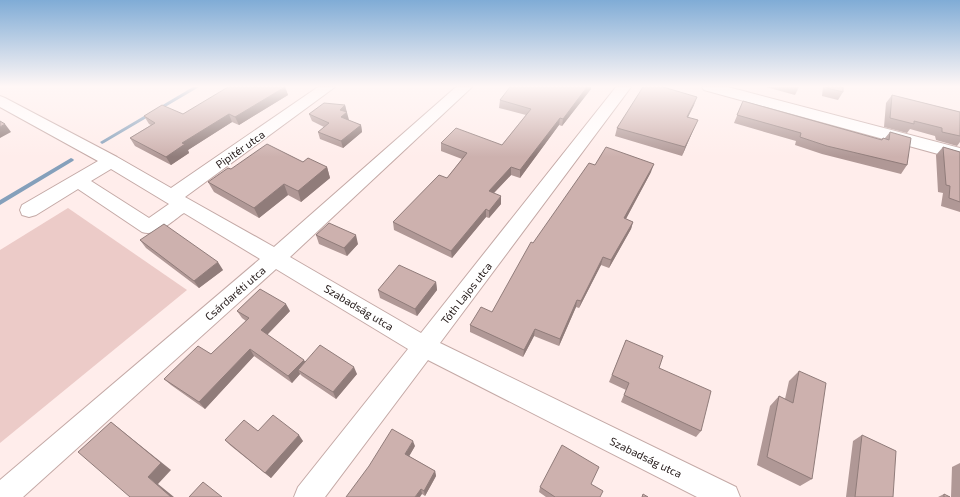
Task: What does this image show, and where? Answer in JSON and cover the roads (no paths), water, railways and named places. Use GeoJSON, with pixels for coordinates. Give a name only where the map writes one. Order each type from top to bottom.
{"type":"FeatureCollection","features":[{"type":"Feature","properties":{"kind":"street","name":"Szabadság utca"},"geometry":{"type":"LineString","coordinates":[[17,110],[111,161],[425,347],[726,497]]}},
{"type":"Feature","properties":{"kind":"street","name":"Pipitér utca"},"geometry":{"type":"LineString","coordinates":[[78,181],[149,227],[178,200],[298,110]]}},
{"type":"Feature","properties":{"kind":"street","name":"Csárdaréti utca"},"geometry":{"type":"LineString","coordinates":[[2,497],[275,258],[440,110]]}},
{"type":"Feature","properties":{"kind":"street","name":"Tóth Lajos utca"},"geometry":{"type":"LineString","coordinates":[[308,497],[607,110]]}},
{"type":"Feature","properties":{"kind":"street"},"geometry":{"type":"LineString","coordinates":[[793,110],[960,154]]}},
{"type":"Feature","properties":{"kind":"street"},"geometry":{"type":"LineString","coordinates":[[29,210],[111,161]]}},
{"type":"Feature","properties":{"kind":"waterway"},"geometry":{"type":"LineString","coordinates":[[102,142],[157,110]]}},
{"type":"Feature","properties":{"kind":"waterway"},"geometry":{"type":"LineString","coordinates":[[0,203],[71,160]]}}]}
